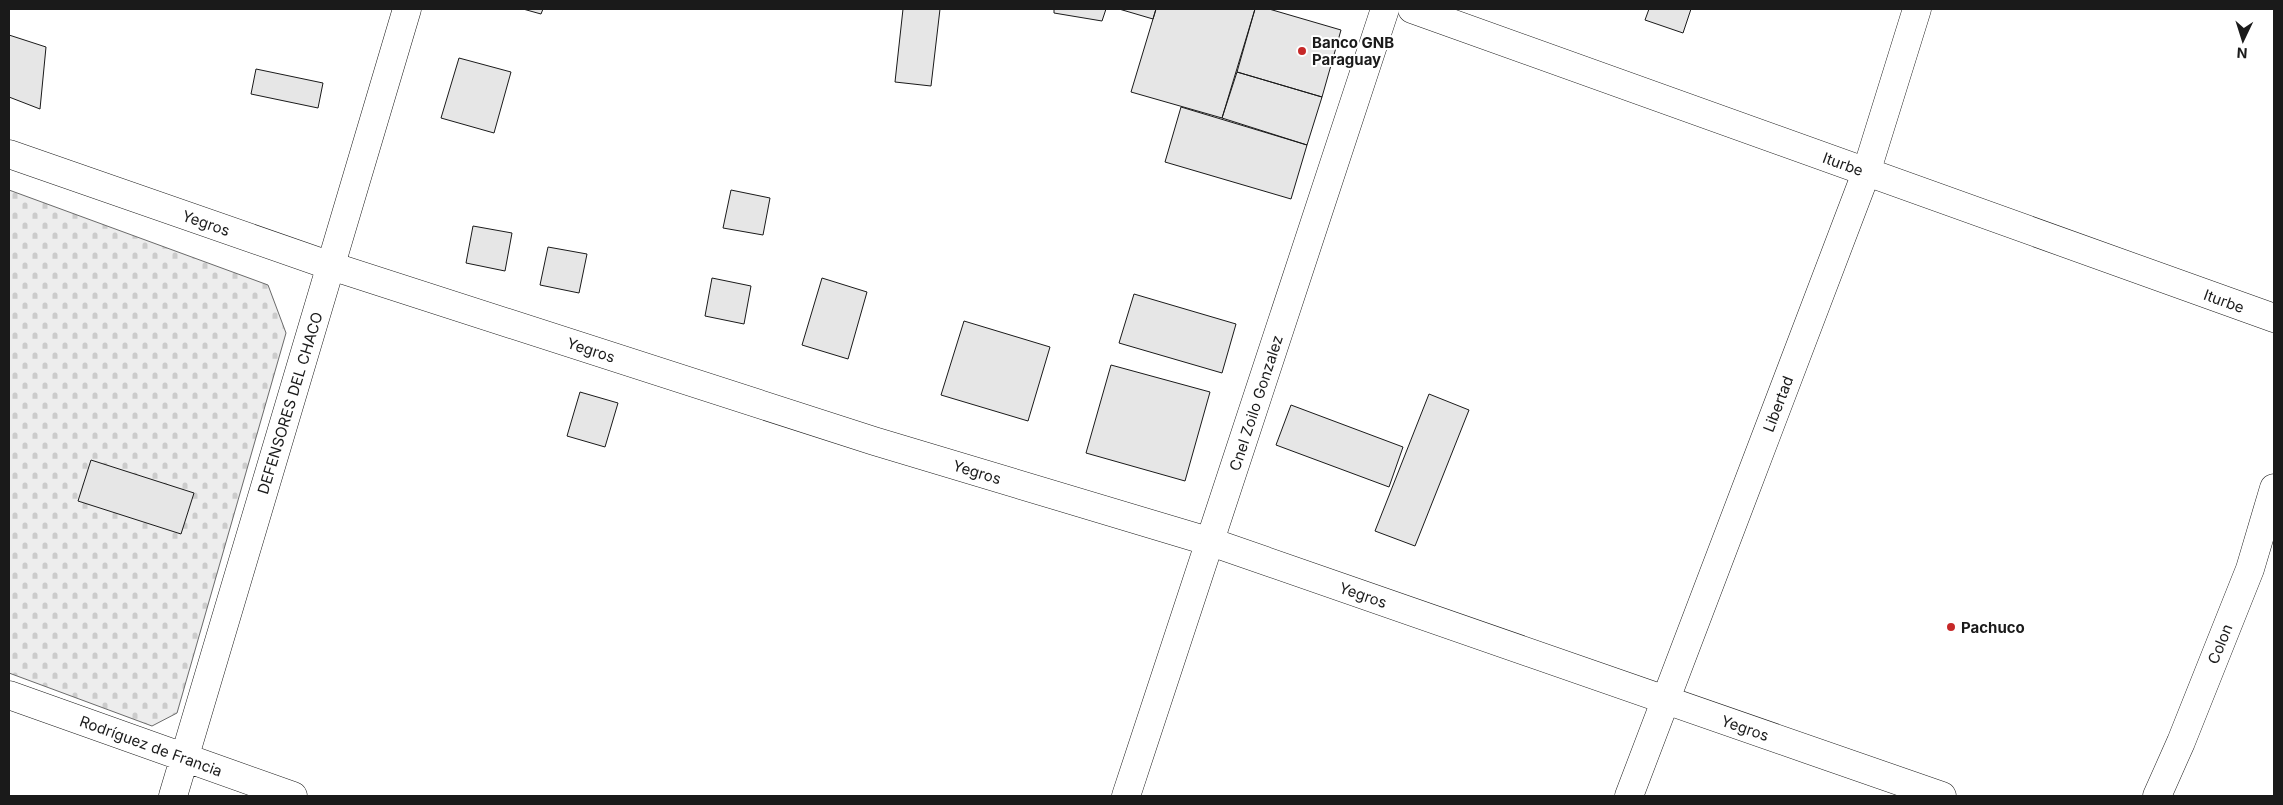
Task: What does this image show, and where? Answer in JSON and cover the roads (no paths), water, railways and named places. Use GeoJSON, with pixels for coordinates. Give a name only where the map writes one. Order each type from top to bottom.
{"type":"FeatureCollection","features":[{"type":"Feature","properties":{"kind":"street","name":"DEFENSORES DEL CHACO"},"geometry":{"type":"LineString","coordinates":[[173,796],[407,9]]}},
{"type":"Feature","properties":{"kind":"street","name":"Cnel Zoilo Gonzalez"},"geometry":{"type":"LineString","coordinates":[[1126,796],[1385,9]]}},
{"type":"Feature","properties":{"kind":"street","name":"Iturbe"},"geometry":{"type":"LineString","coordinates":[[1412,9],[2274,318]]}},
{"type":"Feature","properties":{"kind":"street","name":"Libertad"},"geometry":{"type":"LineString","coordinates":[[1629,796],[1866,173],[1916,9]]}},
{"type":"Feature","properties":{"kind":"street","name":"Yegros"},"geometry":{"type":"LineString","coordinates":[[9,154],[331,266],[874,441],[1211,542],[1942,796]]}},
{"type":"Feature","properties":{"kind":"street","name":"Colon"},"geometry":{"type":"LineString","coordinates":[[2157,796],[2181,742],[2250,569],[2274,488]]}},
{"type":"Feature","properties":{"kind":"street","name":"Rodríguez de Francia"},"geometry":{"type":"LineString","coordinates":[[9,695],[293,796]]}},
{"type":"Feature","properties":{"kind":"place","name":"Banco GNB Paraguay"},"geometry":{"type":"Point","coordinates":[1302,51]}},
{"type":"Feature","properties":{"kind":"place","name":"Pachuco"},"geometry":{"type":"Point","coordinates":[1951,627]}}]}
